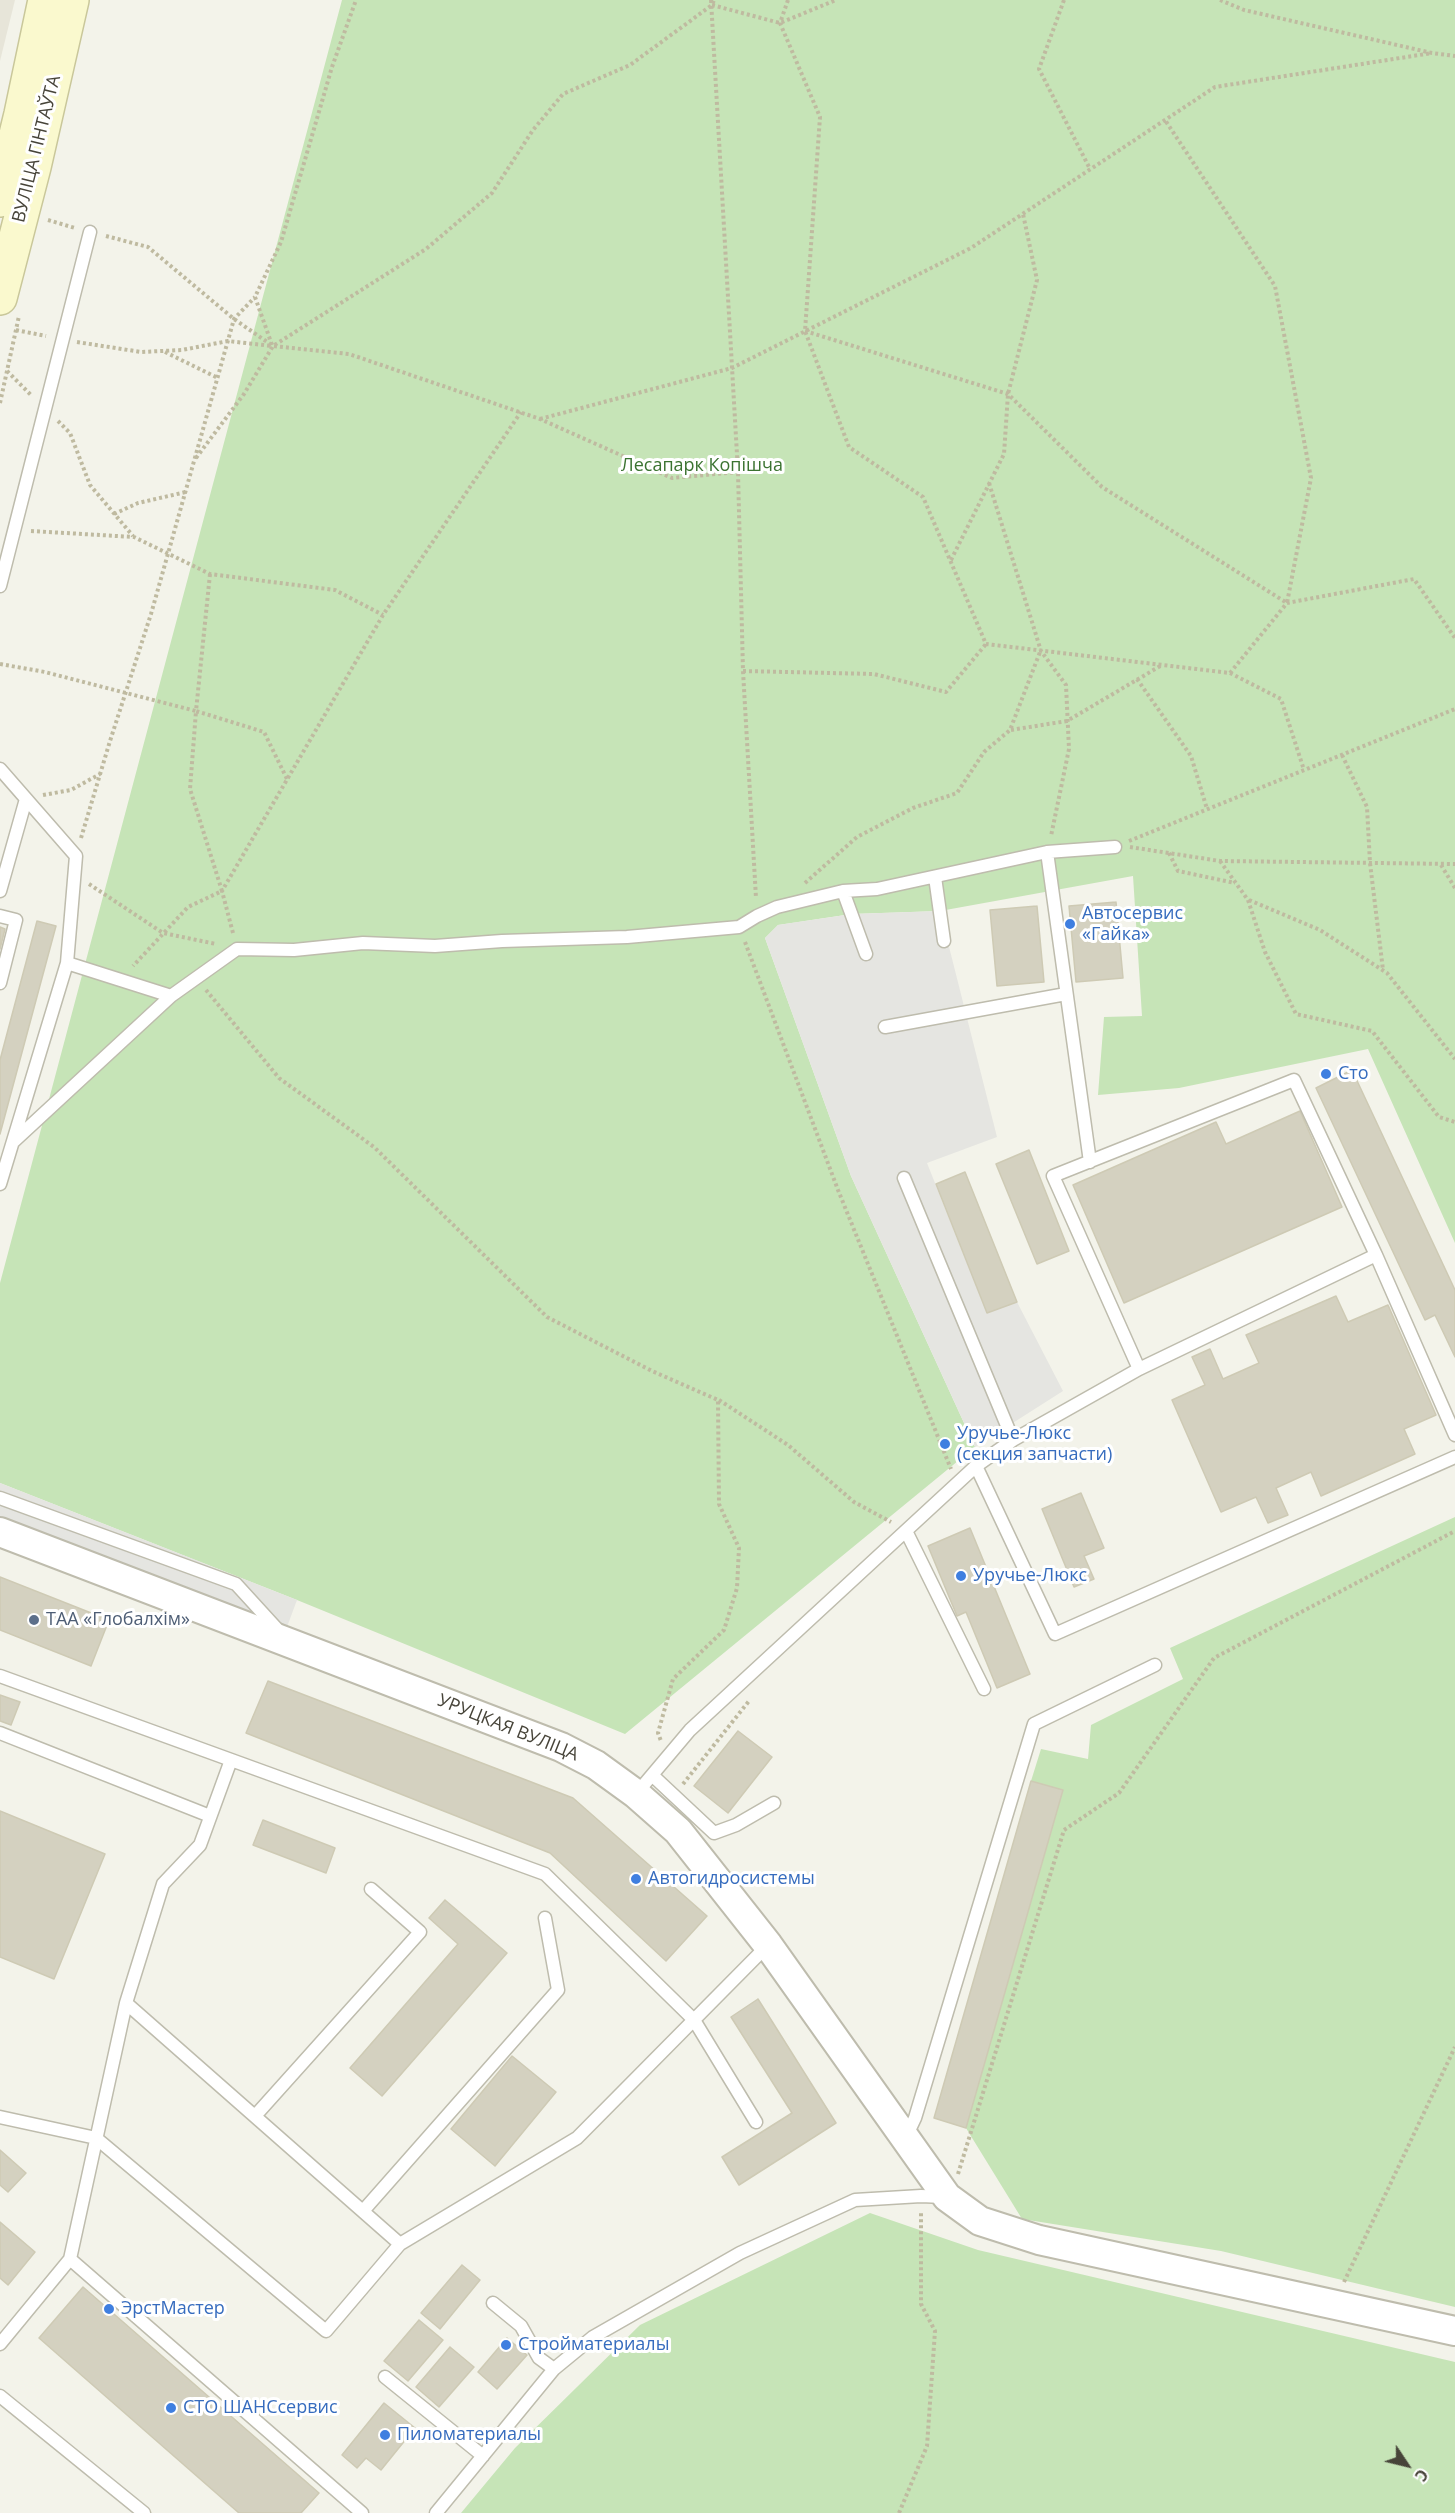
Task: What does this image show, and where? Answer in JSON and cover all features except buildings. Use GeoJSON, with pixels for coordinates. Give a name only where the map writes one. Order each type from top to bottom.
{"type":"FeatureCollection","features":[{"type":"Feature","properties":{"kind":"main road","name":"ВУЛІЦА ГІНТАЎТА"},"geometry":{"type":"LineString","coordinates":[[0,298],[15,165],[45,0]]}},
{"type":"Feature","properties":{"kind":"main road","name":"ВУЛІЦА ГІНТАЎТА"},"geometry":{"type":"LineString","coordinates":[[0,200],[15,165],[72,0]]}},
{"type":"Feature","properties":{"kind":"street","name":"УРУЦКАЯ ВУЛІЦА"},"geometry":{"type":"LineString","coordinates":[[0,1532],[561,1747],[596,1765],[644,1784],[768,1945],[905,2138],[934,2196],[980,2221],[1030,2238],[1455,2331]]}},
{"type":"Feature","properties":{"kind":"lane"},"geometry":{"type":"LineString","coordinates":[[0,586],[90,232]]}},
{"type":"Feature","properties":{"kind":"lane"},"geometry":{"type":"LineString","coordinates":[[0,769],[76,855],[67,963],[0,1184]]}},
{"type":"Feature","properties":{"kind":"lane"},"geometry":{"type":"LineString","coordinates":[[0,891],[26,799]]}},
{"type":"Feature","properties":{"kind":"lane"},"geometry":{"type":"LineString","coordinates":[[13,1142],[171,996],[237,949],[294,950],[363,943],[435,946],[502,941],[627,937],[739,927],[777,907],[843,891],[878,889],[1047,852],[1116,846]]}},
{"type":"Feature","properties":{"kind":"lane"},"geometry":{"type":"LineString","coordinates":[[1047,852],[1090,1162]]}},
{"type":"Feature","properties":{"kind":"lane"},"geometry":{"type":"LineString","coordinates":[[935,876],[944,941]]}},
{"type":"Feature","properties":{"kind":"lane"},"geometry":{"type":"LineString","coordinates":[[843,891],[866,954]]}},
{"type":"Feature","properties":{"kind":"lane"},"geometry":{"type":"LineString","coordinates":[[0,916],[16,920],[0,983]]}},
{"type":"Feature","properties":{"kind":"lane"},"geometry":{"type":"LineString","coordinates":[[67,963],[171,996]]}},
{"type":"Feature","properties":{"kind":"lane"},"geometry":{"type":"LineString","coordinates":[[885,1027],[1066,994]]}},
{"type":"Feature","properties":{"kind":"lane"},"geometry":{"type":"LineString","coordinates":[[1139,1369],[1053,1176],[1294,1080],[1376,1255],[1455,1435]]}},
{"type":"Feature","properties":{"kind":"lane"},"geometry":{"type":"LineString","coordinates":[[904,1178],[1013,1440]]}},
{"type":"Feature","properties":{"kind":"lane"},"geometry":{"type":"LineString","coordinates":[[774,1803],[735,1825],[714,1833],[644,1784],[690,1730],[976,1466],[1013,1440],[1139,1369],[1376,1255]]}},
{"type":"Feature","properties":{"kind":"lane"},"geometry":{"type":"LineString","coordinates":[[976,1466],[1055,1634],[1455,1457]]}},
{"type":"Feature","properties":{"kind":"lane"},"geometry":{"type":"LineString","coordinates":[[0,1498],[236,1584],[289,1642]]}},
{"type":"Feature","properties":{"kind":"lane"},"geometry":{"type":"LineString","coordinates":[[906,1531],[984,1689]]}},
{"type":"Feature","properties":{"kind":"lane"},"geometry":{"type":"LineString","coordinates":[[905,2138],[915,2118],[1034,1724],[1155,1665]]}},
{"type":"Feature","properties":{"kind":"lane"},"geometry":{"type":"LineString","coordinates":[[0,1676],[545,1874],[694,2020],[756,2122]]}},
{"type":"Feature","properties":{"kind":"lane"},"geometry":{"type":"LineString","coordinates":[[0,1733],[210,1816]]}},
{"type":"Feature","properties":{"kind":"lane"},"geometry":{"type":"LineString","coordinates":[[0,2344],[70,2259],[126,2003],[163,1884],[200,1845],[231,1760]]}},
{"type":"Feature","properties":{"kind":"lane"},"geometry":{"type":"LineString","coordinates":[[255,2116],[420,1932],[371,1889]]}},
{"type":"Feature","properties":{"kind":"lane"},"geometry":{"type":"LineString","coordinates":[[363,2211],[558,1990],[545,1918]]}},
{"type":"Feature","properties":{"kind":"lane"},"geometry":{"type":"LineString","coordinates":[[0,2117],[96,2138],[326,2331],[400,2244],[577,2138],[768,1945]]}},
{"type":"Feature","properties":{"kind":"lane"},"geometry":{"type":"LineString","coordinates":[[126,2003],[400,2244]]}},
{"type":"Feature","properties":{"kind":"lane"},"geometry":{"type":"LineString","coordinates":[[436,2513],[554,2369],[593,2337],[740,2253],[855,2200],[934,2196]]}},
{"type":"Feature","properties":{"kind":"lane"},"geometry":{"type":"LineString","coordinates":[[70,2259],[362,2513]]}},
{"type":"Feature","properties":{"kind":"lane"},"geometry":{"type":"LineString","coordinates":[[493,2303],[521,2326],[539,2358],[554,2369]]}},
{"type":"Feature","properties":{"kind":"lane"},"geometry":{"type":"LineString","coordinates":[[385,2377],[483,2456]]}},
{"type":"Feature","properties":{"kind":"lane"},"geometry":{"type":"LineString","coordinates":[[0,2396],[144,2513]]}},
{"type":"Feature","properties":{"kind":"path"},"geometry":{"type":"LineString","coordinates":[[76,855],[168,555],[234,319],[255,297],[281,242],[333,67],[356,0]]}},
{"type":"Feature","properties":{"kind":"path"},"geometry":{"type":"LineString","coordinates":[[788,0],[780,23],[820,117],[805,331],[849,447],[923,496],[986,644]]}},
{"type":"Feature","properties":{"kind":"path"},"geometry":{"type":"LineString","coordinates":[[712,2],[780,23],[836,0]]}},
{"type":"Feature","properties":{"kind":"path"},"geometry":{"type":"LineString","coordinates":[[1064,0],[1039,69],[1090,169]]}},
{"type":"Feature","properties":{"kind":"path"},"geometry":{"type":"LineString","coordinates":[[1221,0],[1244,10],[1432,53],[1455,56]]}},
{"type":"Feature","properties":{"kind":"path"},"geometry":{"type":"LineString","coordinates":[[196,458],[244,394],[273,346],[426,249],[492,193],[533,130],[563,93],[630,65],[712,2]]}},
{"type":"Feature","properties":{"kind":"path"},"geometry":{"type":"LineString","coordinates":[[712,2],[738,472],[743,671],[757,916]]}},
{"type":"Feature","properties":{"kind":"path"},"geometry":{"type":"LineString","coordinates":[[540,419],[732,368],[970,248],[1215,87],[1432,53]]}},
{"type":"Feature","properties":{"kind":"path"},"geometry":{"type":"LineString","coordinates":[[1165,120],[1275,286],[1311,478],[1287,603],[1230,673]]}},
{"type":"Feature","properties":{"kind":"path"},"geometry":{"type":"LineString","coordinates":[[951,560],[1004,454],[1008,394],[1037,280],[1023,214]]}},
{"type":"Feature","properties":{"kind":"path"},"geometry":{"type":"LineString","coordinates":[[41,219],[148,247],[234,319],[273,346]]}},
{"type":"Feature","properties":{"kind":"path"},"geometry":{"type":"LineString","coordinates":[[255,297],[273,346]]}},
{"type":"Feature","properties":{"kind":"path"},"geometry":{"type":"LineString","coordinates":[[16,330],[141,352],[228,342],[349,354],[540,419],[672,478],[738,472]]}},
{"type":"Feature","properties":{"kind":"path"},"geometry":{"type":"LineString","coordinates":[[805,331],[1008,394],[1102,487],[1287,603],[1414,579],[1455,638]]}},
{"type":"Feature","properties":{"kind":"path"},"geometry":{"type":"LineString","coordinates":[[164,351],[218,378]]}},
{"type":"Feature","properties":{"kind":"path"},"geometry":{"type":"LineString","coordinates":[[7,371],[70,434],[90,485],[134,537],[210,574],[335,590],[383,615]]}},
{"type":"Feature","properties":{"kind":"path"},"geometry":{"type":"LineString","coordinates":[[120,980],[188,907],[222,891],[383,615],[521,412]]}},
{"type":"Feature","properties":{"kind":"path"},"geometry":{"type":"LineString","coordinates":[[989,483],[1041,651],[1066,685],[1069,749],[1047,852]]}},
{"type":"Feature","properties":{"kind":"path"},"geometry":{"type":"LineString","coordinates":[[114,514],[138,503],[186,492]]}},
{"type":"Feature","properties":{"kind":"path"},"geometry":{"type":"LineString","coordinates":[[14,531],[55,531],[134,537]]}},
{"type":"Feature","properties":{"kind":"path"},"geometry":{"type":"LineString","coordinates":[[74,875],[163,933],[237,949],[222,891],[190,789],[210,574]]}},
{"type":"Feature","properties":{"kind":"path"},"geometry":{"type":"LineString","coordinates":[[743,671],[874,674],[946,692],[986,644]]}},
{"type":"Feature","properties":{"kind":"path"},"geometry":{"type":"LineString","coordinates":[[986,644],[1230,673],[1281,699],[1304,770]]}},
{"type":"Feature","properties":{"kind":"path"},"geometry":{"type":"LineString","coordinates":[[777,907],[857,837],[913,808],[957,793],[984,752],[1010,730],[1041,651]]}},
{"type":"Feature","properties":{"kind":"path"},"geometry":{"type":"LineString","coordinates":[[0,664],[45,672],[125,692],[264,732],[287,779]]}},
{"type":"Feature","properties":{"kind":"path"},"geometry":{"type":"LineString","coordinates":[[1010,730],[1067,721],[1162,665]]}},
{"type":"Feature","properties":{"kind":"path"},"geometry":{"type":"LineString","coordinates":[[1137,679],[1191,756],[1207,809]]}},
{"type":"Feature","properties":{"kind":"path"},"geometry":{"type":"LineString","coordinates":[[1116,846],[1455,709]]}},
{"type":"Feature","properties":{"kind":"path"},"geometry":{"type":"LineString","coordinates":[[1342,755],[1366,807],[1370,863],[1383,970]]}},
{"type":"Feature","properties":{"kind":"path"},"geometry":{"type":"LineString","coordinates":[[26,799],[71,790],[100,774]]}},
{"type":"Feature","properties":{"kind":"path"},"geometry":{"type":"LineString","coordinates":[[1116,846],[1220,861],[1455,864]]}},
{"type":"Feature","properties":{"kind":"path"},"geometry":{"type":"LineString","coordinates":[[1169,853],[1178,871],[1236,883]]}},
{"type":"Feature","properties":{"kind":"path"},"geometry":{"type":"LineString","coordinates":[[1220,861],[1248,900],[1265,952],[1296,1014],[1372,1031],[1439,1117],[1455,1122]]}},
{"type":"Feature","properties":{"kind":"path"},"geometry":{"type":"LineString","coordinates":[[1441,864],[1455,888]]}},
{"type":"Feature","properties":{"kind":"path"},"geometry":{"type":"LineString","coordinates":[[1248,900],[1320,930],[1383,970],[1455,1059]]}},
{"type":"Feature","properties":{"kind":"path"},"geometry":{"type":"LineString","coordinates":[[739,927],[838,1190],[957,1484]]}},
{"type":"Feature","properties":{"kind":"path"},"geometry":{"type":"LineString","coordinates":[[196,978],[279,1078],[374,1148],[548,1317],[652,1371],[718,1400],[788,1445],[854,1502],[906,1531]]}},
{"type":"Feature","properties":{"kind":"path"},"geometry":{"type":"LineString","coordinates":[[667,1756],[658,1733],[673,1679],[724,1630],[737,1588],[739,1548],[719,1504],[718,1400]]}},
{"type":"Feature","properties":{"kind":"path"},"geometry":{"type":"LineString","coordinates":[[899,2513],[927,2446],[935,2331],[921,2304],[934,2196],[961,2168],[1064,1830],[1119,1793],[1214,1658],[1455,1531]]}},
{"type":"Feature","properties":{"kind":"path"},"geometry":{"type":"LineString","coordinates":[[1333,2304],[1455,2047]]}},
{"type":"Feature","properties":{"kind":"shaded area"},"geometry":{"type":"Polygon","coordinates":[[[0,0],[15,0],[0,61],[0,0]]]}},
{"type":"Feature","properties":{"kind":"shaded area"},"geometry":{"type":"Polygon","coordinates":[[[940,911],[997,1137],[927,1163],[987,1313],[1017,1302],[1063,1391],[975,1447],[851,1176],[765,938],[778,925],[852,914],[940,911]]]}},
{"type":"Feature","properties":{"kind":"shaded area"},"geometry":{"type":"Polygon","coordinates":[[[0,1483],[297,1600],[284,1635],[0,1524],[0,1483]]]}},
{"type":"Feature","properties":{"kind":"green space","name":"Лесапарк Копішча"},"geometry":{"type":"Polygon","coordinates":[[[342,0],[1455,0],[1455,1243],[1368,1049],[1179,1088],[1098,1095],[1104,1017],[1142,1016],[1133,876],[940,911],[852,914],[778,925],[765,938],[851,1176],[975,1447],[625,1734],[297,1600],[0,1483],[0,1283],[342,0]]]}},
{"type":"Feature","properties":{"kind":"green space"},"geometry":{"type":"Polygon","coordinates":[[[1455,1517],[1455,2307],[1221,2251],[1022,2219],[966,2128],[1063,1790],[1031,1781],[1041,1749],[1088,1759],[1091,1725],[1183,1679],[1170,1648],[1455,1517]]]}},
{"type":"Feature","properties":{"kind":"green space"},"geometry":{"type":"Polygon","coordinates":[[[870,2213],[978,2250],[1455,2362],[1455,2513],[461,2513],[515,2448],[640,2325],[870,2213]]]}},
{"type":"Feature","properties":{"kind":"place","name":"Автосервис «Гайка»"},"geometry":{"type":"Point","coordinates":[1070,924]}},
{"type":"Feature","properties":{"kind":"place","name":"Сто"},"geometry":{"type":"Point","coordinates":[1326,1074]}},
{"type":"Feature","properties":{"kind":"place","name":"Уручье-Люкс (секция запчасти)"},"geometry":{"type":"Point","coordinates":[945,1444]}},
{"type":"Feature","properties":{"kind":"place","name":"Уручье-Люкс"},"geometry":{"type":"Point","coordinates":[961,1576]}},
{"type":"Feature","properties":{"kind":"place","name":"ТАА «Глобалхім»"},"geometry":{"type":"Point","coordinates":[34,1620]}},
{"type":"Feature","properties":{"kind":"place","name":"Автогидросистемы"},"geometry":{"type":"Point","coordinates":[636,1879]}},
{"type":"Feature","properties":{"kind":"place","name":"ЭрстМастер"},"geometry":{"type":"Point","coordinates":[109,2309]}},
{"type":"Feature","properties":{"kind":"place","name":"Стройматериалы"},"geometry":{"type":"Point","coordinates":[506,2345]}},
{"type":"Feature","properties":{"kind":"place","name":"СТО ШАНСсервис"},"geometry":{"type":"Point","coordinates":[171,2408]}},
{"type":"Feature","properties":{"kind":"place","name":"Пиломатериалы"},"geometry":{"type":"Point","coordinates":[385,2435]}}]}
